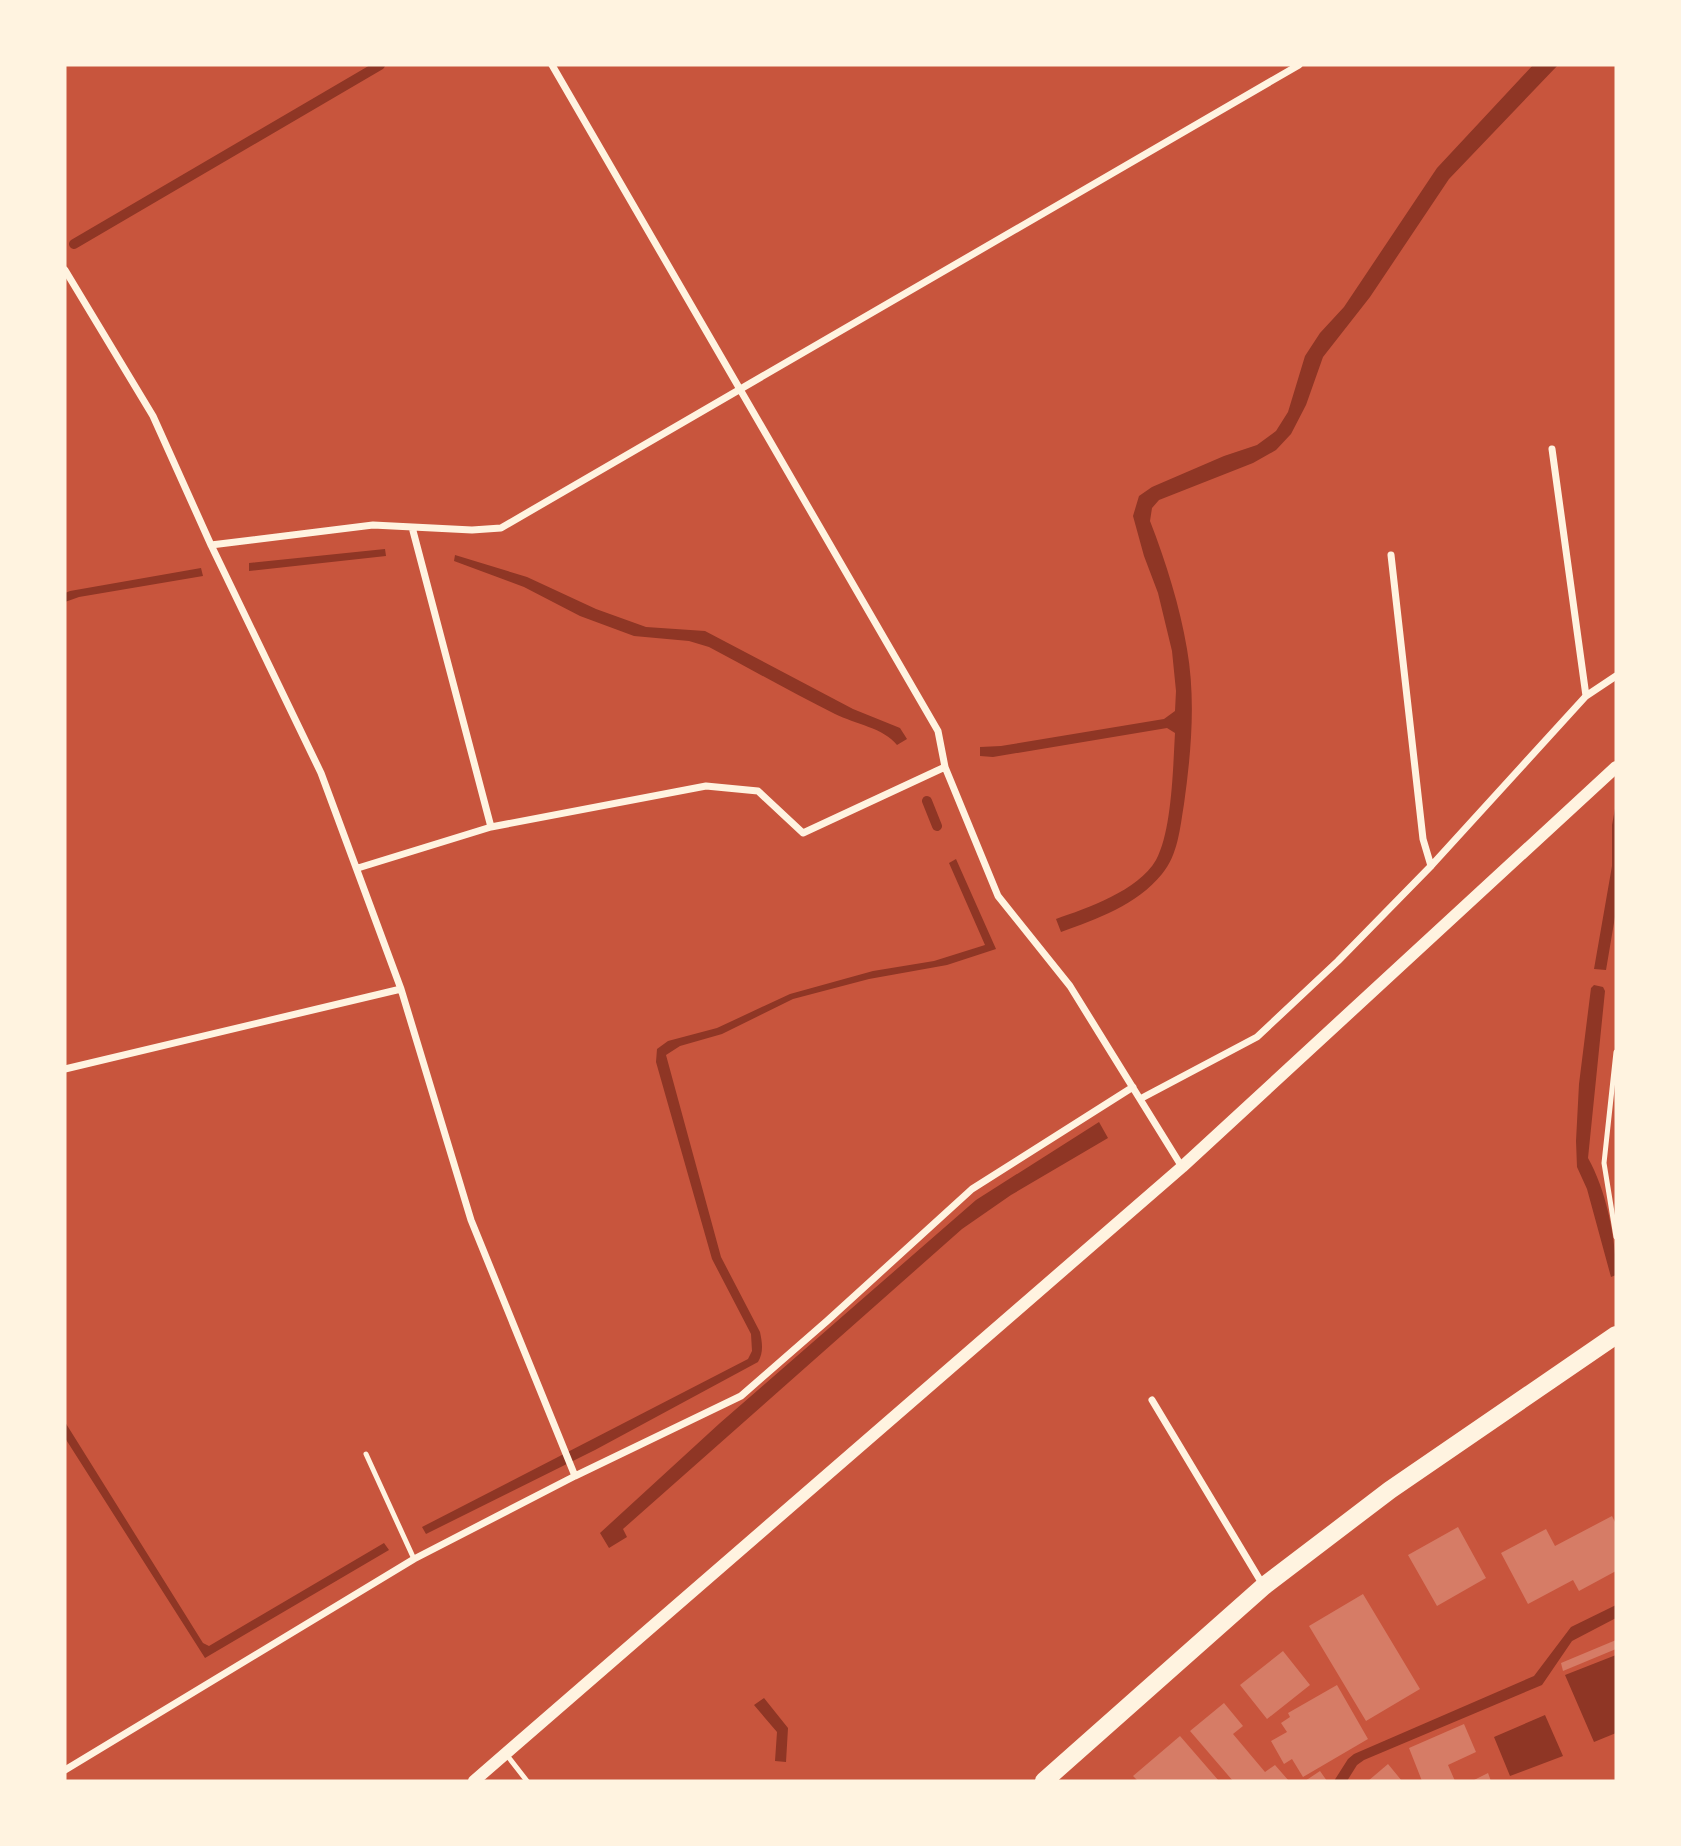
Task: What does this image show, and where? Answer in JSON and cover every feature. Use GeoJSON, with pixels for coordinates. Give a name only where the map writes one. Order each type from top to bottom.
{"type":"FeatureCollection","features":[{"type":"Feature","properties":{"kind":"main road"},"geometry":{"type":"LineString","coordinates":[[1044,1781],[1264,1586],[1390,1490],[1616,1335]]}},
{"type":"Feature","properties":{"kind":"street"},"geometry":{"type":"LineString","coordinates":[[552,65],[938,731],[945,767],[998,896],[1070,986],[1182,1167]]}},
{"type":"Feature","properties":{"kind":"street"},"geometry":{"type":"LineString","coordinates":[[211,545],[373,525],[472,530],[501,528],[1299,65]]}},
{"type":"Feature","properties":{"kind":"street"},"geometry":{"type":"LineString","coordinates":[[65,270],[153,416],[211,545],[321,773],[401,989],[471,1220],[575,1476]]}},
{"type":"Feature","properties":{"kind":"street"},"geometry":{"type":"LineString","coordinates":[[1552,449],[1586,696]]}},
{"type":"Feature","properties":{"kind":"street"},"geometry":{"type":"LineString","coordinates":[[412,527],[491,827]]}},
{"type":"Feature","properties":{"kind":"street"},"geometry":{"type":"LineString","coordinates":[[1391,555],[1423,839],[1431,866]]}},
{"type":"Feature","properties":{"kind":"street"},"geometry":{"type":"LineString","coordinates":[[1140,1099],[1257,1037],[1338,961],[1431,866],[1586,696],[1616,676]]}},
{"type":"Feature","properties":{"kind":"street"},"geometry":{"type":"LineString","coordinates":[[358,868],[491,827],[706,786],[758,790],[803,833],[945,767]]}},
{"type":"Feature","properties":{"kind":"street"},"geometry":{"type":"LineString","coordinates":[[474,1781],[1182,1167],[1616,767]]}},
{"type":"Feature","properties":{"kind":"street"},"geometry":{"type":"LineString","coordinates":[[65,1069],[401,989]]}},
{"type":"Feature","properties":{"kind":"street"},"geometry":{"type":"LineString","coordinates":[[65,1770],[415,1559],[575,1476],[741,1396],[972,1189],[1133,1087]]}},
{"type":"Feature","properties":{"kind":"street"},"geometry":{"type":"LineString","coordinates":[[1152,1400],[1264,1586]]}},
{"type":"Feature","properties":{"kind":"lane"},"geometry":{"type":"LineString","coordinates":[[1616,1052],[1604,1163],[1616,1237]]}},
{"type":"Feature","properties":{"kind":"lane"},"geometry":{"type":"LineString","coordinates":[[366,1454],[415,1559]]}},
{"type":"Feature","properties":{"kind":"lane"},"geometry":{"type":"LineString","coordinates":[[506,1754],[527,1781]]}},
{"type":"Feature","properties":{"kind":"shaded area"},"geometry":{"type":"Polygon","coordinates":[[[1533,65],[1558,65],[1449,179],[1370,297],[1323,357],[1306,405],[1291,434],[1276,450],[1253,463],[1159,500],[1152,508],[1150,521],[1176,601],[1190,668],[1190,746],[1180,832],[1172,858],[1152,885],[1116,910],[1061,932],[1056,919],[1097,904],[1125,889],[1148,871],[1156,860],[1169,816],[1175,733],[1167,728],[993,757],[980,756],[980,747],[1001,746],[1164,719],[1175,711],[1172,651],[1158,593],[1133,516],[1139,496],[1152,487],[1257,445],[1276,431],[1288,412],[1305,356],[1320,333],[1344,307],[1437,168],[1533,65]]]}},
{"type":"Feature","properties":{"kind":"shaded area"},"geometry":{"type":"Polygon","coordinates":[[[385,549],[386,556],[249,571],[249,563],[385,549]]]}},
{"type":"Feature","properties":{"kind":"shaded area"},"geometry":{"type":"Polygon","coordinates":[[[455,555],[527,577],[596,609],[646,627],[705,631],[853,709],[900,728],[907,739],[897,745],[885,734],[835,714],[709,647],[689,641],[634,636],[580,616],[524,587],[454,561],[455,555]]]}},
{"type":"Feature","properties":{"kind":"shaded area"},"geometry":{"type":"Polygon","coordinates":[[[201,568],[203,576],[79,597],[65,602],[65,593],[70,591],[201,568]]]}},
{"type":"Feature","properties":{"kind":"shaded area"},"geometry":{"type":"Polygon","coordinates":[[[1616,803],[1616,911],[1606,970],[1594,969],[1612,866],[1612,825],[1616,803]]]}},
{"type":"Feature","properties":{"kind":"shaded area"},"geometry":{"type":"Polygon","coordinates":[[[956,859],[996,949],[947,965],[869,979],[793,999],[722,1034],[680,1046],[666,1055],[721,1257],[760,1332],[762,1351],[758,1362],[595,1450],[426,1534],[422,1527],[748,1359],[752,1351],[751,1334],[712,1259],[656,1062],[657,1049],[668,1041],[717,1028],[790,994],[873,971],[934,961],[985,945],[949,863],[956,859]]]}},
{"type":"Feature","properties":{"kind":"shaded area"},"geometry":{"type":"Polygon","coordinates":[[[1594,985],[1603,987],[1605,991],[1588,1158],[1605,1199],[1612,1230],[1616,1275],[1611,1277],[1587,1189],[1577,1167],[1579,1084],[1591,988],[1594,985]]]}},
{"type":"Feature","properties":{"kind":"shaded area"},"geometry":{"type":"Polygon","coordinates":[[[1099,1122],[1108,1138],[1011,1195],[962,1229],[623,1529],[627,1537],[609,1548],[600,1533],[720,1423],[976,1200],[1099,1122]]]}},
{"type":"Feature","properties":{"kind":"shaded area"},"geometry":{"type":"Polygon","coordinates":[[[65,1422],[203,1643],[209,1646],[384,1543],[389,1550],[205,1658],[65,1438],[65,1422]]]}},
{"type":"Feature","properties":{"kind":"shaded area"},"geometry":{"type":"Polygon","coordinates":[[[1616,1605],[1616,1618],[1572,1641],[1542,1685],[1364,1760],[1357,1765],[1347,1781],[1334,1781],[1354,1754],[1534,1676],[1571,1627],[1616,1605]]]}},
{"type":"Feature","properties":{"kind":"shaded area"},"geometry":{"type":"Polygon","coordinates":[[[1616,1655],[1616,1733],[1594,1742],[1565,1675],[1616,1655]]]}},
{"type":"Feature","properties":{"kind":"shaded area"},"geometry":{"type":"Polygon","coordinates":[[[764,1698],[788,1728],[786,1762],[775,1761],[777,1732],[754,1705],[764,1698]]]}},
{"type":"Feature","properties":{"kind":"shaded area"},"geometry":{"type":"Polygon","coordinates":[[[1545,1715],[1563,1756],[1510,1776],[1494,1737],[1545,1715]]]}},
{"type":"Feature","properties":{"kind":"building"},"geometry":{"type":"Polygon","coordinates":[[[1612,1516],[1616,1524],[1616,1571],[1579,1591],[1573,1580],[1528,1604],[1501,1553],[1546,1529],[1555,1546],[1612,1516]]]}},
{"type":"Feature","properties":{"kind":"building"},"geometry":{"type":"Polygon","coordinates":[[[1458,1527],[1486,1578],[1437,1606],[1408,1555],[1458,1527]]]}},
{"type":"Feature","properties":{"kind":"building"},"geometry":{"type":"Polygon","coordinates":[[[1363,1594],[1420,1689],[1366,1721],[1309,1626],[1363,1594]]]}},
{"type":"Feature","properties":{"kind":"building"},"geometry":{"type":"Polygon","coordinates":[[[1616,1640],[1616,1649],[1563,1671],[1561,1663],[1616,1640]]]}},
{"type":"Feature","properties":{"kind":"building"},"geometry":{"type":"Polygon","coordinates":[[[1283,1651],[1310,1685],[1267,1719],[1240,1685],[1283,1651]]]}},
{"type":"Feature","properties":{"kind":"building"},"geometry":{"type":"Polygon","coordinates":[[[1337,1685],[1368,1739],[1303,1777],[1292,1759],[1284,1764],[1271,1741],[1287,1732],[1281,1723],[1290,1717],[1288,1713],[1337,1685]]]}},
{"type":"Feature","properties":{"kind":"building"},"geometry":{"type":"Polygon","coordinates":[[[1224,1703],[1243,1726],[1233,1734],[1265,1772],[1275,1765],[1289,1781],[1233,1781],[1190,1731],[1224,1703]]]}},
{"type":"Feature","properties":{"kind":"building"},"geometry":{"type":"Polygon","coordinates":[[[1464,1724],[1476,1752],[1448,1765],[1455,1781],[1422,1781],[1409,1748],[1464,1724]]]}},
{"type":"Feature","properties":{"kind":"building"},"geometry":{"type":"Polygon","coordinates":[[[1180,1736],[1219,1781],[1138,1781],[1133,1776],[1180,1736]]]}},
{"type":"Feature","properties":{"kind":"building"},"geometry":{"type":"Polygon","coordinates":[[[1388,1764],[1402,1781],[1368,1781],[1388,1764]]]}},
{"type":"Feature","properties":{"kind":"building"},"geometry":{"type":"Polygon","coordinates":[[[1320,1771],[1327,1781],[1305,1781],[1320,1771]]]}},
{"type":"Feature","properties":{"kind":"building"},"geometry":{"type":"Polygon","coordinates":[[[1488,1773],[1491,1781],[1472,1781],[1488,1773]]]}},
{"type":"Feature","properties":{"kind":"waterway"},"geometry":{"type":"LineString","coordinates":[[74,244],[380,65]]}},
{"type":"Feature","properties":{"kind":"waterway"},"geometry":{"type":"LineString","coordinates":[[927,801],[937,826]]}}]}
